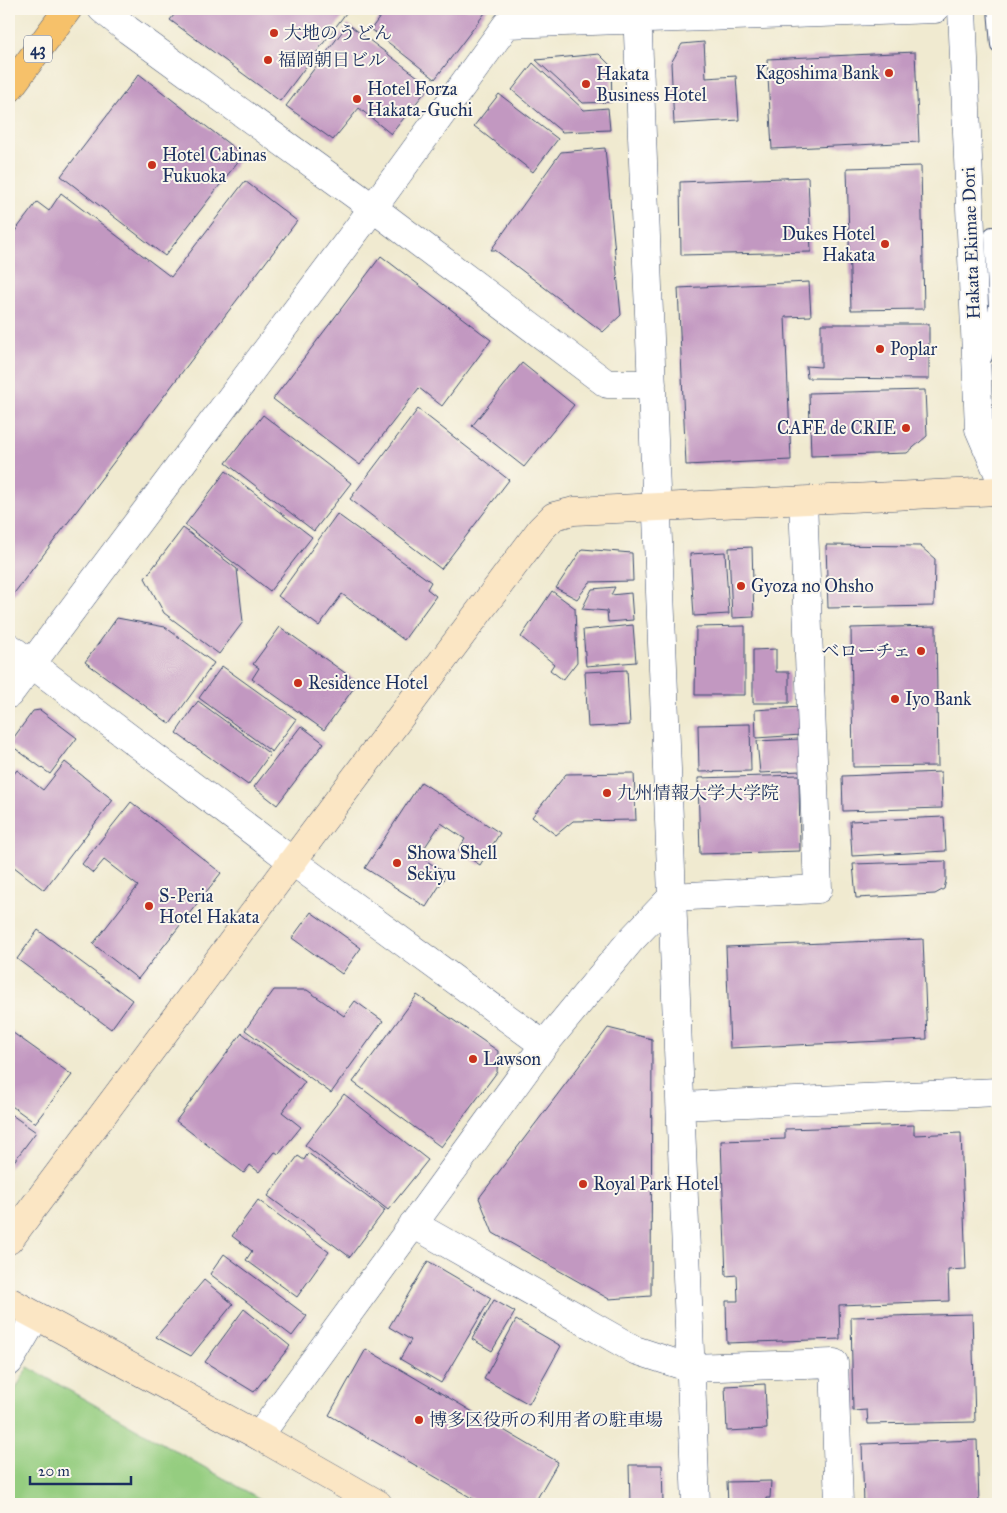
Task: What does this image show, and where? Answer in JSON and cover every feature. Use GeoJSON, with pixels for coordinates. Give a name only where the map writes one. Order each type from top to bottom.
{"type":"FeatureCollection","features":[{"type":"Feature","properties":{"kind":"main road","name":"43"},"geometry":{"type":"LineString","coordinates":[[9,89],[68,9]]}},
{"type":"Feature","properties":{"kind":"street"},"geometry":{"type":"LineString","coordinates":[[102,9],[373,208],[607,384],[652,384]]}},
{"type":"Feature","properties":{"kind":"street"},"geometry":{"type":"LineString","coordinates":[[9,694],[373,208],[507,24],[637,14],[935,9]]}},
{"type":"Feature","properties":{"kind":"street","name":"Hakata Ekimae Dori"},"geometry":{"type":"LineString","coordinates":[[962,9],[979,429],[998,473]]}},
{"type":"Feature","properties":{"kind":"street"},"geometry":{"type":"LineString","coordinates":[[637,14],[696,1504]]}},
{"type":"Feature","properties":{"kind":"street"},"geometry":{"type":"LineString","coordinates":[[9,1240],[542,528],[554,516],[574,511],[657,506],[998,491]]}},
{"type":"Feature","properties":{"kind":"street"},"geometry":{"type":"LineString","coordinates":[[259,1436],[544,1046],[630,941],[672,897],[818,889],[803,501]]}},
{"type":"Feature","properties":{"kind":"street"},"geometry":{"type":"LineString","coordinates":[[9,647],[292,861],[544,1046]]}},
{"type":"Feature","properties":{"kind":"street"},"geometry":{"type":"LineString","coordinates":[[681,1106],[998,1092]]}},
{"type":"Feature","properties":{"kind":"street"},"geometry":{"type":"LineString","coordinates":[[413,1224],[635,1350],[690,1368],[834,1363],[840,1504]]}},
{"type":"Feature","properties":{"kind":"street"},"geometry":{"type":"LineString","coordinates":[[9,1300],[259,1436],[378,1504]]}},
{"type":"Feature","properties":{"kind":"street"},"geometry":{"type":"LineString","coordinates":[[9,1362],[36,1316]]}},
{"type":"Feature","properties":{"kind":"lane"},"geometry":{"type":"LineString","coordinates":[[995,9],[998,45]]}},
{"type":"Feature","properties":{"kind":"lane"},"geometry":{"type":"LineString","coordinates":[[977,397],[996,307],[992,234]]}},
{"type":"Feature","properties":{"kind":"green space"},"geometry":{"type":"Polygon","coordinates":[[[28,1367],[269,1504],[9,1504],[9,1401],[28,1367]]]}},
{"type":"Feature","properties":{"kind":"building","name":"福岡朝日ビル"},"geometry":{"type":"Polygon","coordinates":[[[179,9],[349,9],[280,101],[170,20],[179,9]]]}},
{"type":"Feature","properties":{"kind":"building"},"geometry":{"type":"Polygon","coordinates":[[[386,9],[488,9],[435,79],[371,29],[386,9]]]}},
{"type":"Feature","properties":{"kind":"building"},"geometry":{"type":"Polygon","coordinates":[[[348,24],[430,86],[391,134],[359,108],[333,140],[286,106],[348,24]]]}},
{"type":"Feature","properties":{"kind":"building"},"geometry":{"type":"Polygon","coordinates":[[[704,42],[706,78],[736,76],[739,120],[674,124],[671,63],[682,44],[704,42]]]}},
{"type":"Feature","properties":{"kind":"building"},"geometry":{"type":"Polygon","coordinates":[[[915,52],[919,142],[772,149],[767,59],[915,52]]]}},
{"type":"Feature","properties":{"kind":"building"},"geometry":{"type":"Polygon","coordinates":[[[599,54],[611,66],[612,102],[583,103],[536,60],[599,54]]]}},
{"type":"Feature","properties":{"kind":"building"},"geometry":{"type":"Polygon","coordinates":[[[533,63],[584,110],[608,108],[610,130],[562,132],[512,90],[533,63]]]}},
{"type":"Feature","properties":{"kind":"building","name":"Hotel Cabinas Fukuoka"},"geometry":{"type":"Polygon","coordinates":[[[139,74],[243,155],[165,256],[61,176],[139,74]]]}},
{"type":"Feature","properties":{"kind":"building"},"geometry":{"type":"Polygon","coordinates":[[[499,94],[558,139],[533,172],[474,126],[499,94]]]}},
{"type":"Feature","properties":{"kind":"building"},"geometry":{"type":"Polygon","coordinates":[[[605,148],[621,315],[603,332],[495,250],[491,250],[561,152],[605,148]]]}},
{"type":"Feature","properties":{"kind":"building"},"geometry":{"type":"Polygon","coordinates":[[[921,166],[924,309],[851,310],[847,168],[921,166]]]}},
{"type":"Feature","properties":{"kind":"building"},"geometry":{"type":"Polygon","coordinates":[[[808,177],[811,252],[681,255],[680,182],[808,177]]]}},
{"type":"Feature","properties":{"kind":"building"},"geometry":{"type":"Polygon","coordinates":[[[245,181],[297,221],[9,600],[9,239],[37,202],[49,211],[61,193],[171,277],[245,181]]]}},
{"type":"Feature","properties":{"kind":"building"},"geometry":{"type":"Polygon","coordinates":[[[381,256],[491,340],[442,406],[419,388],[360,465],[273,399],[381,256]]]}},
{"type":"Feature","properties":{"kind":"building"},"geometry":{"type":"Polygon","coordinates":[[[809,282],[811,316],[785,317],[791,460],[686,465],[678,288],[809,282]]]}},
{"type":"Feature","properties":{"kind":"building"},"geometry":{"type":"Polygon","coordinates":[[[821,324],[929,324],[929,379],[807,378],[806,366],[821,367],[821,324]]]}},
{"type":"Feature","properties":{"kind":"building"},"geometry":{"type":"Polygon","coordinates":[[[522,363],[574,405],[524,467],[472,426],[522,363]]]}},
{"type":"Feature","properties":{"kind":"building"},"geometry":{"type":"Polygon","coordinates":[[[925,390],[927,436],[907,453],[811,456],[809,393],[925,390]]]}},
{"type":"Feature","properties":{"kind":"building"},"geometry":{"type":"Polygon","coordinates":[[[418,409],[509,480],[441,569],[350,499],[418,409]]]}},
{"type":"Feature","properties":{"kind":"building"},"geometry":{"type":"Polygon","coordinates":[[[263,415],[351,483],[314,531],[226,463],[263,415]]]}},
{"type":"Feature","properties":{"kind":"building"},"geometry":{"type":"Polygon","coordinates":[[[226,471],[312,537],[270,591],[185,525],[226,471]]]}},
{"type":"Feature","properties":{"kind":"building"},"geometry":{"type":"Polygon","coordinates":[[[337,514],[431,582],[427,589],[436,596],[404,640],[342,594],[319,626],[278,596],[337,514]]]}},
{"type":"Feature","properties":{"kind":"building"},"geometry":{"type":"Polygon","coordinates":[[[183,528],[237,569],[243,622],[219,654],[164,613],[145,578],[183,528]]]}},
{"type":"Feature","properties":{"kind":"building"},"geometry":{"type":"Polygon","coordinates":[[[826,545],[920,546],[935,559],[934,606],[828,608],[826,545]]]}},
{"type":"Feature","properties":{"kind":"building"},"geometry":{"type":"Polygon","coordinates":[[[752,547],[754,617],[732,618],[729,548],[752,547]]]}},
{"type":"Feature","properties":{"kind":"building"},"geometry":{"type":"Polygon","coordinates":[[[582,549],[632,553],[633,581],[590,582],[577,599],[556,588],[582,549]]]}},
{"type":"Feature","properties":{"kind":"building"},"geometry":{"type":"Polygon","coordinates":[[[725,552],[729,614],[694,616],[690,554],[725,552]]]}},
{"type":"Feature","properties":{"kind":"building"},"geometry":{"type":"Polygon","coordinates":[[[615,587],[611,595],[631,593],[633,620],[608,622],[607,611],[582,609],[592,589],[615,587]]]}},
{"type":"Feature","properties":{"kind":"building"},"geometry":{"type":"Polygon","coordinates":[[[552,591],[575,608],[577,662],[563,680],[550,670],[554,664],[521,637],[552,591]]]}},
{"type":"Feature","properties":{"kind":"building"},"geometry":{"type":"Polygon","coordinates":[[[117,618],[165,627],[214,663],[170,724],[85,662],[117,618]]]}},
{"type":"Feature","properties":{"kind":"building"},"geometry":{"type":"Polygon","coordinates":[[[633,625],[636,662],[586,666],[583,630],[633,625]]]}},
{"type":"Feature","properties":{"kind":"building"},"geometry":{"type":"Polygon","coordinates":[[[745,626],[745,695],[695,695],[696,627],[745,626]]]}},
{"type":"Feature","properties":{"kind":"building"},"geometry":{"type":"Polygon","coordinates":[[[936,626],[938,766],[853,767],[851,628],[936,626]]]}},
{"type":"Feature","properties":{"kind":"building"},"geometry":{"type":"Polygon","coordinates":[[[280,627],[358,682],[324,730],[252,679],[259,668],[253,664],[280,627]]]}},
{"type":"Feature","properties":{"kind":"building"},"geometry":{"type":"Polygon","coordinates":[[[776,649],[776,672],[789,672],[789,703],[753,703],[753,650],[776,649]]]}},
{"type":"Feature","properties":{"kind":"building"},"geometry":{"type":"Polygon","coordinates":[[[222,666],[296,719],[272,752],[199,698],[222,666]]]}},
{"type":"Feature","properties":{"kind":"building"},"geometry":{"type":"Polygon","coordinates":[[[627,670],[630,725],[588,727],[585,672],[627,670]]]}},
{"type":"Feature","properties":{"kind":"building"},"geometry":{"type":"Polygon","coordinates":[[[198,701],[270,754],[248,785],[176,733],[198,701]]]}},
{"type":"Feature","properties":{"kind":"building"},"geometry":{"type":"Polygon","coordinates":[[[800,707],[801,735],[756,738],[755,710],[800,707]]]}},
{"type":"Feature","properties":{"kind":"building"},"geometry":{"type":"Polygon","coordinates":[[[40,710],[77,738],[50,774],[9,744],[33,711],[40,710]]]}},
{"type":"Feature","properties":{"kind":"building"},"geometry":{"type":"Polygon","coordinates":[[[750,724],[751,771],[699,772],[698,725],[750,724]]]}},
{"type":"Feature","properties":{"kind":"building"},"geometry":{"type":"Polygon","coordinates":[[[301,726],[324,743],[277,805],[254,787],[301,726]]]}},
{"type":"Feature","properties":{"kind":"building"},"geometry":{"type":"Polygon","coordinates":[[[799,739],[801,771],[760,773],[757,741],[799,739]]]}},
{"type":"Feature","properties":{"kind":"building"},"geometry":{"type":"Polygon","coordinates":[[[65,762],[113,800],[44,890],[9,863],[9,780],[17,770],[43,790],[65,762]]]}},
{"type":"Feature","properties":{"kind":"building"},"geometry":{"type":"Polygon","coordinates":[[[941,772],[942,808],[843,811],[842,776],[941,772]]]}},
{"type":"Feature","properties":{"kind":"building"},"geometry":{"type":"Polygon","coordinates":[[[634,773],[636,820],[573,821],[556,835],[532,817],[566,774],[634,773]]]}},
{"type":"Feature","properties":{"kind":"building"},"geometry":{"type":"Polygon","coordinates":[[[799,775],[800,851],[700,854],[698,778],[799,775]]]}},
{"type":"Feature","properties":{"kind":"building"},"geometry":{"type":"Polygon","coordinates":[[[421,782],[500,833],[480,865],[458,851],[465,839],[441,823],[419,856],[447,874],[426,907],[365,868],[421,782]]]}},
{"type":"Feature","properties":{"kind":"building"},"geometry":{"type":"Polygon","coordinates":[[[131,802],[221,873],[138,979],[93,944],[138,886],[104,860],[93,873],[82,864],[131,802]]]}},
{"type":"Feature","properties":{"kind":"building"},"geometry":{"type":"Polygon","coordinates":[[[944,817],[946,851],[852,856],[850,821],[944,817]]]}},
{"type":"Feature","properties":{"kind":"building"},"geometry":{"type":"Polygon","coordinates":[[[946,861],[944,889],[935,894],[856,898],[853,864],[946,861]]]}},
{"type":"Feature","properties":{"kind":"building"},"geometry":{"type":"Polygon","coordinates":[[[311,912],[361,948],[342,974],[292,938],[311,912]]]}},
{"type":"Feature","properties":{"kind":"building"},"geometry":{"type":"Polygon","coordinates":[[[38,930],[132,1000],[111,1029],[17,959],[38,930]]]}},
{"type":"Feature","properties":{"kind":"building"},"geometry":{"type":"Polygon","coordinates":[[[923,939],[927,1039],[730,1048],[726,947],[923,939]]]}},
{"type":"Feature","properties":{"kind":"building"},"geometry":{"type":"Polygon","coordinates":[[[274,990],[307,990],[344,1016],[355,1001],[383,1021],[331,1093],[245,1030],[274,990]]]}},
{"type":"Feature","properties":{"kind":"building"},"geometry":{"type":"Polygon","coordinates":[[[417,995],[498,1051],[497,1072],[441,1147],[353,1082],[417,995]]]}},
{"type":"Feature","properties":{"kind":"building"},"geometry":{"type":"Polygon","coordinates":[[[608,1028],[652,1039],[651,1296],[609,1299],[493,1233],[479,1198],[608,1028]]]}},
{"type":"Feature","properties":{"kind":"building"},"geometry":{"type":"Polygon","coordinates":[[[9,1030],[72,1075],[35,1123],[9,1104],[9,1030]]]}},
{"type":"Feature","properties":{"kind":"building"},"geometry":{"type":"Polygon","coordinates":[[[242,1033],[305,1082],[282,1112],[301,1127],[279,1154],[275,1152],[259,1172],[250,1165],[244,1173],[176,1121],[242,1033]]]}},
{"type":"Feature","properties":{"kind":"building"},"geometry":{"type":"Polygon","coordinates":[[[344,1094],[428,1160],[388,1210],[305,1145],[344,1094]]]}},
{"type":"Feature","properties":{"kind":"building"},"geometry":{"type":"Polygon","coordinates":[[[9,1113],[36,1132],[9,1168],[9,1113]]]}},
{"type":"Feature","properties":{"kind":"building"},"geometry":{"type":"Polygon","coordinates":[[[914,1125],[914,1135],[961,1133],[966,1269],[948,1270],[949,1301],[839,1305],[840,1339],[727,1343],[726,1301],[738,1301],[737,1275],[726,1276],[721,1141],[785,1139],[785,1129],[914,1125]]]}},
{"type":"Feature","properties":{"kind":"building"},"geometry":{"type":"Polygon","coordinates":[[[308,1153],[385,1210],[350,1257],[268,1196],[298,1156],[304,1160],[308,1153]]]}},
{"type":"Feature","properties":{"kind":"building"},"geometry":{"type":"Polygon","coordinates":[[[258,1200],[329,1252],[297,1297],[246,1260],[252,1251],[232,1236],[258,1200]]]}},
{"type":"Feature","properties":{"kind":"building"},"geometry":{"type":"Polygon","coordinates":[[[224,1254],[307,1316],[292,1336],[210,1274],[224,1254]]]}},
{"type":"Feature","properties":{"kind":"building"},"geometry":{"type":"Polygon","coordinates":[[[428,1261],[491,1298],[441,1383],[400,1359],[411,1340],[389,1327],[428,1261]]]}},
{"type":"Feature","properties":{"kind":"building"},"geometry":{"type":"Polygon","coordinates":[[[204,1280],[233,1304],[191,1356],[156,1337],[204,1280]]]}},
{"type":"Feature","properties":{"kind":"building"},"geometry":{"type":"Polygon","coordinates":[[[494,1300],[515,1312],[492,1351],[472,1339],[494,1300]]]}},
{"type":"Feature","properties":{"kind":"building"},"geometry":{"type":"Polygon","coordinates":[[[244,1309],[290,1346],[254,1392],[205,1362],[244,1309]]]}},
{"type":"Feature","properties":{"kind":"building"},"geometry":{"type":"Polygon","coordinates":[[[972,1314],[975,1422],[868,1424],[867,1410],[853,1411],[851,1317],[972,1314]]]}},
{"type":"Feature","properties":{"kind":"building"},"geometry":{"type":"Polygon","coordinates":[[[516,1320],[561,1346],[529,1404],[484,1379],[516,1320]]]}},
{"type":"Feature","properties":{"kind":"building"},"geometry":{"type":"Polygon","coordinates":[[[366,1349],[558,1462],[534,1504],[482,1504],[329,1415],[366,1349]]]}},
{"type":"Feature","properties":{"kind":"building"},"geometry":{"type":"Polygon","coordinates":[[[765,1384],[767,1429],[727,1431],[725,1386],[765,1384]]]}},
{"type":"Feature","properties":{"kind":"building"},"geometry":{"type":"Polygon","coordinates":[[[977,1440],[979,1504],[864,1504],[862,1444],[977,1440]]]}},
{"type":"Feature","properties":{"kind":"building"},"geometry":{"type":"Polygon","coordinates":[[[629,1465],[662,1465],[663,1504],[630,1504],[629,1465]]]}},
{"type":"Feature","properties":{"kind":"building"},"geometry":{"type":"Polygon","coordinates":[[[771,1481],[770,1498],[766,1498],[766,1504],[728,1504],[727,1482],[771,1481]]]}},
{"type":"Feature","properties":{"kind":"building"},"geometry":{"type":"Polygon","coordinates":[[[830,1501],[830,1504],[797,1504],[797,1503],[830,1501]]]}},
{"type":"Feature","properties":{"kind":"place","name":"大地のうどん"},"geometry":{"type":"Point","coordinates":[274,33]}},
{"type":"Feature","properties":{"kind":"place","name":"福岡朝日ビル"},"geometry":{"type":"Point","coordinates":[268,60]}},
{"type":"Feature","properties":{"kind":"place","name":"Kagoshima Bank"},"geometry":{"type":"Point","coordinates":[889,73]}},
{"type":"Feature","properties":{"kind":"place","name":"Hakata Business Hotel"},"geometry":{"type":"Point","coordinates":[586,84]}},
{"type":"Feature","properties":{"kind":"place","name":"Hotel Forza Hakata-Guchi"},"geometry":{"type":"Point","coordinates":[357,99]}},
{"type":"Feature","properties":{"kind":"place","name":"Hotel Cabinas Fukuoka"},"geometry":{"type":"Point","coordinates":[152,165]}},
{"type":"Feature","properties":{"kind":"place","name":"Dukes Hotel Hakata"},"geometry":{"type":"Point","coordinates":[885,244]}},
{"type":"Feature","properties":{"kind":"place","name":"Poplar"},"geometry":{"type":"Point","coordinates":[880,349]}},
{"type":"Feature","properties":{"kind":"place","name":"CAFE de CRIE"},"geometry":{"type":"Point","coordinates":[906,428]}},
{"type":"Feature","properties":{"kind":"place","name":"Gyoza no Ohsho"},"geometry":{"type":"Point","coordinates":[741,586]}},
{"type":"Feature","properties":{"kind":"place","name":"ベローチェ"},"geometry":{"type":"Point","coordinates":[921,651]}},
{"type":"Feature","properties":{"kind":"place","name":"Residence Hotel"},"geometry":{"type":"Point","coordinates":[298,683]}},
{"type":"Feature","properties":{"kind":"place","name":"Iyo Bank"},"geometry":{"type":"Point","coordinates":[895,699]}},
{"type":"Feature","properties":{"kind":"place","name":"九州情報大学大学院"},"geometry":{"type":"Point","coordinates":[607,793]}},
{"type":"Feature","properties":{"kind":"place","name":"Showa Shell Sekiyu"},"geometry":{"type":"Point","coordinates":[397,863]}},
{"type":"Feature","properties":{"kind":"place","name":"S-Peria Hotel Hakata"},"geometry":{"type":"Point","coordinates":[149,906]}},
{"type":"Feature","properties":{"kind":"place","name":"Lawson"},"geometry":{"type":"Point","coordinates":[473,1059]}},
{"type":"Feature","properties":{"kind":"place","name":"Royal Park Hotel"},"geometry":{"type":"Point","coordinates":[583,1184]}},
{"type":"Feature","properties":{"kind":"place","name":"博多区役所の利用者の駐車場"},"geometry":{"type":"Point","coordinates":[419,1420]}}]}
